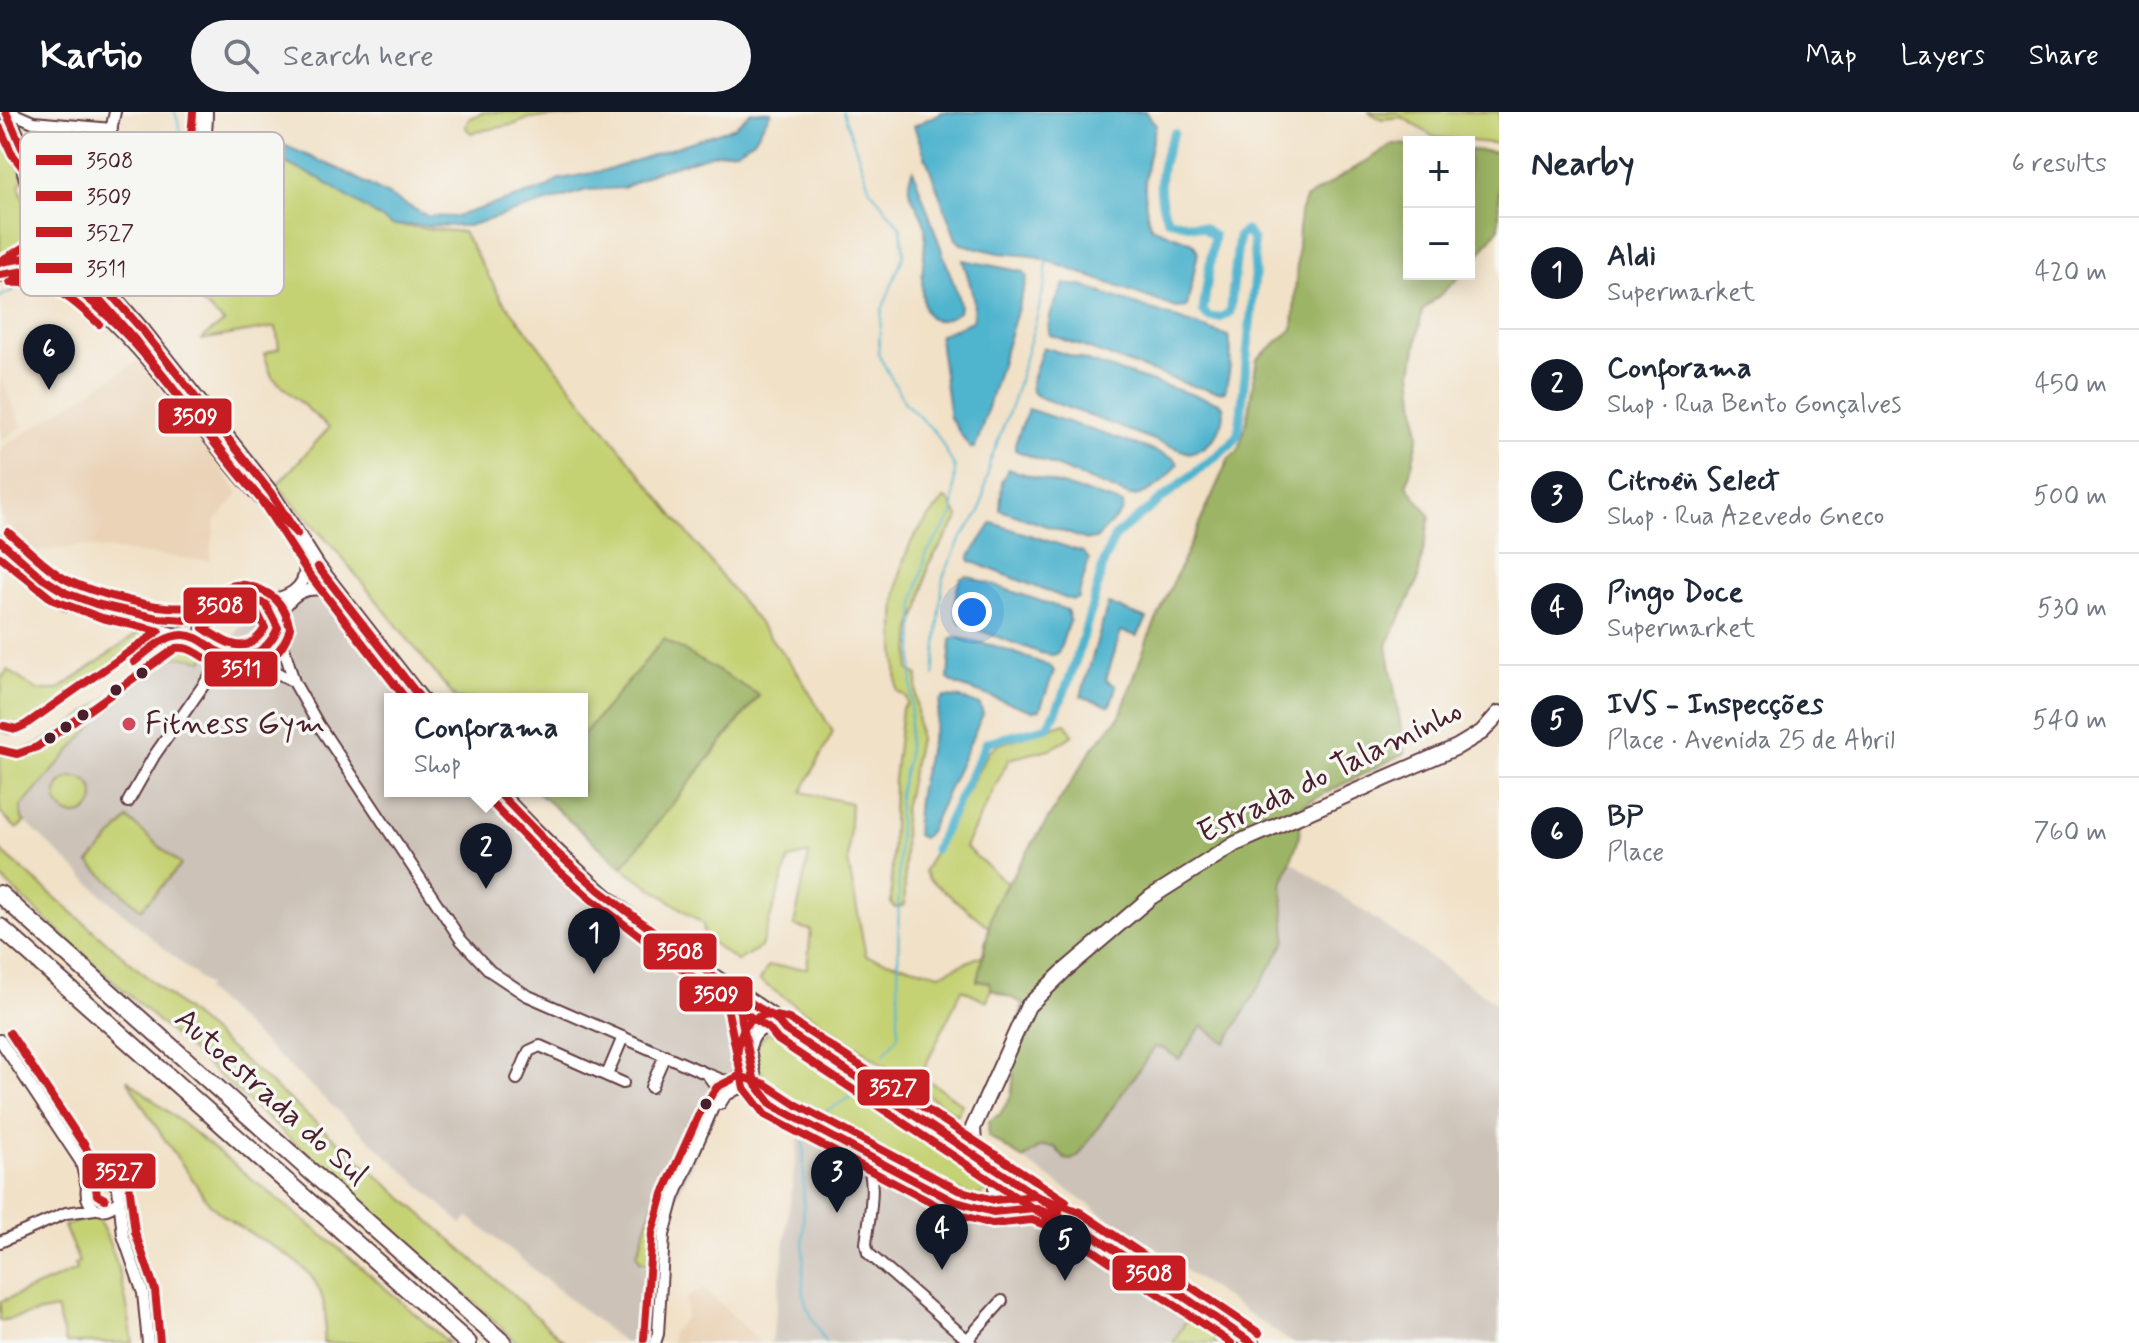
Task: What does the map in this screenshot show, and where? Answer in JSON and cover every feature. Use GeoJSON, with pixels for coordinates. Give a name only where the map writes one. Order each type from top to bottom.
{"type":"FeatureCollection","features":[{"type":"Feature","properties":{"kind":"highway","name":"Autoestrada do Sul"},"geometry":{"type":"LineString","coordinates":[[0,894],[503,1343]]}},
{"type":"Feature","properties":{"kind":"highway","name":"Autoestrada do Sul"},"geometry":{"type":"LineString","coordinates":[[0,927],[468,1343]]}},
{"type":"Feature","properties":{"kind":"main road"},"geometry":{"type":"LineString","coordinates":[[8,112],[20,142]]}},
{"type":"Feature","properties":{"kind":"main road"},"geometry":{"type":"LineString","coordinates":[[205,112],[205,132]]}},
{"type":"Feature","properties":{"kind":"main road"},"geometry":{"type":"LineString","coordinates":[[86,296],[123,330],[251,488],[299,536]]}},
{"type":"Feature","properties":{"kind":"main road"},"geometry":{"type":"LineString","coordinates":[[112,296],[271,493],[339,594],[416,693]]}},
{"type":"Feature","properties":{"kind":"main road","name":"Estrada do Talaminho"},"geometry":{"type":"LineString","coordinates":[[973,1128],[1028,1006],[1151,897],[1235,844],[1469,741],[1491,724],[1499,713]]}},
{"type":"Feature","properties":{"kind":"main road"},"geometry":{"type":"LineString","coordinates":[[503,797],[557,853],[599,890],[650,931],[776,1019],[785,1030],[1252,1343]]}},
{"type":"Feature","properties":{"kind":"main road"},"geometry":{"type":"LineString","coordinates":[[727,987],[738,1002],[755,1083],[772,1105],[972,1208],[993,1212],[1034,1208],[1075,1223]]}},
{"type":"Feature","properties":{"kind":"main road"},"geometry":{"type":"LineString","coordinates":[[749,1054],[751,1036],[763,1027],[785,1030]]}},
{"type":"Feature","properties":{"kind":"main road"},"geometry":{"type":"LineString","coordinates":[[945,1136],[973,1128],[974,1144],[996,1177],[996,1194],[985,1205],[972,1208]]}},
{"type":"Feature","properties":{"kind":"street"},"geometry":{"type":"LineString","coordinates":[[8,112],[33,122],[112,129]]}},
{"type":"Feature","properties":{"kind":"street"},"geometry":{"type":"LineString","coordinates":[[111,132],[115,112]]}},
{"type":"Feature","properties":{"kind":"street"},"geometry":{"type":"LineString","coordinates":[[22,132],[22,128],[33,122]]}},
{"type":"Feature","properties":{"kind":"street"},"geometry":{"type":"LineString","coordinates":[[0,541],[46,581],[76,598],[169,621],[188,620],[231,598],[266,600],[282,597],[301,583],[304,562],[299,536]]}},
{"type":"Feature","properties":{"kind":"street"},"geometry":{"type":"LineString","coordinates":[[0,555],[46,594],[66,605],[209,645],[233,657],[246,657],[294,682]]}},
{"type":"Feature","properties":{"kind":"street"},"geometry":{"type":"LineString","coordinates":[[128,802],[154,756],[212,673],[222,665],[261,653],[269,644],[291,599],[306,590],[323,589],[339,594]]}},
{"type":"Feature","properties":{"kind":"street"},"geometry":{"type":"LineString","coordinates":[[254,598],[266,604],[277,624],[294,682],[367,800],[472,954],[505,983],[526,995],[707,1074],[735,1081]]}},
{"type":"Feature","properties":{"kind":"street"},"geometry":{"type":"LineString","coordinates":[[208,612],[202,626],[214,660],[212,673]]}},
{"type":"Feature","properties":{"kind":"street"},"geometry":{"type":"LineString","coordinates":[[607,1075],[623,1037]]}},
{"type":"Feature","properties":{"kind":"street"},"geometry":{"type":"LineString","coordinates":[[0,1040],[81,1162],[115,1182],[118,1188],[123,1235],[143,1293],[148,1343]]}},
{"type":"Feature","properties":{"kind":"street"},"geometry":{"type":"LineString","coordinates":[[517,1079],[529,1051],[535,1046],[623,1083]]}},
{"type":"Feature","properties":{"kind":"street"},"geometry":{"type":"LineString","coordinates":[[655,1343],[664,1235],[674,1198],[717,1098],[723,1089],[735,1081],[749,1054]]}},
{"type":"Feature","properties":{"kind":"street"},"geometry":{"type":"LineString","coordinates":[[651,1087],[665,1055]]}},
{"type":"Feature","properties":{"kind":"street"},"geometry":{"type":"LineString","coordinates":[[707,1074],[715,1085],[717,1098]]}},
{"type":"Feature","properties":{"kind":"street"},"geometry":{"type":"LineString","coordinates":[[710,1119],[725,1096],[739,1088],[762,1095]]}},
{"type":"Feature","properties":{"kind":"street"},"geometry":{"type":"LineString","coordinates":[[863,1153],[869,1165],[871,1187],[866,1244],[868,1253],[969,1342],[1002,1301]]}},
{"type":"Feature","properties":{"kind":"street"},"geometry":{"type":"LineString","coordinates":[[81,1162],[90,1205],[123,1235]]}},
{"type":"Feature","properties":{"kind":"street"},"geometry":{"type":"LineString","coordinates":[[871,1187],[882,1173],[896,1171]]}},
{"type":"Feature","properties":{"kind":"street"},"geometry":{"type":"LineString","coordinates":[[66,1213],[96,1178],[103,1177]]}},
{"type":"Feature","properties":{"kind":"street"},"geometry":{"type":"LineString","coordinates":[[0,1242],[66,1213],[99,1210],[114,1206],[118,1201]]}},
{"type":"Feature","properties":{"kind":"shaded area"},"geometry":{"type":"Polygon","coordinates":[[[138,361],[239,493],[215,522],[210,561],[77,546],[26,554],[0,515],[0,449],[138,361]]]}},
{"type":"Feature","properties":{"kind":"shaded area"},"geometry":{"type":"Polygon","coordinates":[[[0,376],[22,426],[0,441],[0,376]]]}},
{"type":"Feature","properties":{"kind":"shaded area"},"geometry":{"type":"Polygon","coordinates":[[[319,579],[410,693],[384,693],[384,797],[499,797],[569,871],[647,938],[726,997],[739,1034],[739,1065],[665,1221],[650,1343],[624,1343],[469,1217],[462,1224],[205,990],[208,986],[108,900],[22,819],[21,808],[101,716],[166,654],[203,660],[206,657],[218,662],[239,628],[319,579]]]}},
{"type":"Feature","properties":{"kind":"shaded area"},"geometry":{"type":"Polygon","coordinates":[[[1281,854],[1499,1005],[1499,1343],[1292,1343],[988,1136],[1281,854]]]}},
{"type":"Feature","properties":{"kind":"shaded area"},"geometry":{"type":"Polygon","coordinates":[[[800,1126],[974,1214],[1048,1218],[1235,1343],[769,1343],[772,1340],[800,1126]]]}},
{"type":"Feature","properties":{"kind":"shaded area"},"geometry":{"type":"Polygon","coordinates":[[[704,1289],[759,1340],[756,1343],[672,1343],[672,1333],[686,1317],[686,1298],[704,1289]]]}},
{"type":"Feature","properties":{"kind":"green space"},"geometry":{"type":"Polygon","coordinates":[[[484,112],[631,112],[529,118],[516,124],[471,133],[465,127],[469,119],[484,112]]]}},
{"type":"Feature","properties":{"kind":"green space"},"geometry":{"type":"Polygon","coordinates":[[[1368,112],[1499,112],[1499,144],[1475,141],[1475,136],[1432,136],[1402,117],[1382,119],[1368,112]]]}},
{"type":"Feature","properties":{"kind":"green space"},"geometry":{"type":"Polygon","coordinates":[[[5,121],[20,170],[20,258],[0,269],[0,124],[5,121]]]}},
{"type":"Feature","properties":{"kind":"green space"},"geometry":{"type":"Polygon","coordinates":[[[1394,144],[1403,145],[1403,280],[1456,280],[1422,311],[1412,372],[1419,435],[1407,485],[1430,516],[1417,583],[1387,645],[1405,753],[1304,804],[1298,841],[1282,884],[1286,940],[1226,1043],[1202,1026],[1179,1059],[1163,1048],[1155,1047],[1078,1156],[1065,1159],[1055,1147],[1042,1146],[1023,1159],[988,1136],[989,1121],[1000,1114],[1011,1096],[1014,1076],[1010,1061],[1023,1003],[991,989],[989,982],[977,981],[994,905],[1092,749],[1120,716],[1148,638],[1229,458],[1238,451],[1247,421],[1257,359],[1293,329],[1300,213],[1305,199],[1394,144]]]}},
{"type":"Feature","properties":{"kind":"green space"},"geometry":{"type":"Polygon","coordinates":[[[1475,150],[1499,152],[1499,228],[1475,260],[1475,150]]]}},
{"type":"Feature","properties":{"kind":"green space"},"geometry":{"type":"Polygon","coordinates":[[[284,164],[318,178],[392,225],[463,232],[501,298],[796,670],[833,732],[802,792],[851,803],[848,862],[866,956],[940,974],[983,955],[977,980],[989,982],[991,989],[987,1001],[962,989],[921,1075],[962,1104],[957,1115],[760,981],[768,966],[807,968],[811,930],[794,926],[809,854],[789,859],[761,947],[737,961],[704,937],[703,924],[622,867],[759,696],[664,639],[588,729],[588,693],[451,693],[340,555],[277,485],[329,428],[272,377],[264,354],[279,348],[276,327],[200,340],[224,322],[196,296],[284,296],[284,164]]]}},
{"type":"Feature","properties":{"kind":"green space"},"geometry":{"type":"Polygon","coordinates":[[[944,499],[948,500],[959,517],[928,565],[920,608],[912,625],[909,670],[918,675],[919,739],[904,810],[905,905],[895,908],[891,903],[894,780],[902,708],[907,704],[906,697],[897,691],[895,637],[898,583],[911,542],[944,499]]]}},
{"type":"Feature","properties":{"kind":"green space"},"geometry":{"type":"Polygon","coordinates":[[[141,631],[159,634],[27,729],[10,734],[0,730],[0,679],[8,670],[36,690],[58,690],[141,631]]]}},
{"type":"Feature","properties":{"kind":"green space"},"geometry":{"type":"Polygon","coordinates":[[[664,639],[759,695],[622,867],[543,797],[588,797],[588,729],[664,639]]]}},
{"type":"Feature","properties":{"kind":"green space"},"geometry":{"type":"Polygon","coordinates":[[[179,641],[198,647],[206,657],[204,660],[165,654],[101,716],[21,807],[25,822],[17,829],[0,813],[0,754],[15,753],[52,736],[143,671],[154,655],[179,641]]]}},
{"type":"Feature","properties":{"kind":"green space"},"geometry":{"type":"Polygon","coordinates":[[[1066,723],[1073,735],[1053,748],[1009,759],[965,847],[1007,883],[994,905],[989,927],[929,879],[924,871],[989,751],[997,745],[1066,723]]]}},
{"type":"Feature","properties":{"kind":"green space"},"geometry":{"type":"Polygon","coordinates":[[[75,777],[89,782],[94,796],[89,810],[75,815],[61,810],[56,796],[61,782],[75,777]]]}},
{"type":"Feature","properties":{"kind":"green space"},"geometry":{"type":"Polygon","coordinates":[[[128,819],[181,865],[141,909],[89,863],[128,819]]]}},
{"type":"Feature","properties":{"kind":"green space"},"geometry":{"type":"Polygon","coordinates":[[[0,850],[440,1230],[566,1343],[518,1343],[0,877],[0,850]]]}},
{"type":"Feature","properties":{"kind":"green space"},"geometry":{"type":"Polygon","coordinates":[[[767,1033],[779,1034],[982,1171],[987,1180],[986,1190],[980,1196],[969,1196],[781,1100],[766,1082],[758,1060],[757,1045],[767,1033]]]}},
{"type":"Feature","properties":{"kind":"green space"},"geometry":{"type":"Polygon","coordinates":[[[127,1079],[336,1246],[449,1343],[323,1343],[325,1314],[320,1291],[308,1273],[210,1204],[127,1079]]]}},
{"type":"Feature","properties":{"kind":"green space"},"geometry":{"type":"Polygon","coordinates":[[[666,1179],[668,1188],[649,1263],[640,1261],[637,1254],[660,1185],[666,1179]]]}},
{"type":"Feature","properties":{"kind":"green space"},"geometry":{"type":"Polygon","coordinates":[[[89,1217],[98,1219],[117,1264],[133,1343],[66,1343],[56,1309],[0,1321],[0,1302],[76,1270],[74,1264],[79,1262],[64,1226],[89,1217]]]}},
{"type":"Feature","properties":{"kind":"green space"},"geometry":{"type":"Polygon","coordinates":[[[1191,1312],[1209,1324],[1216,1343],[1173,1343],[1191,1312]]]}},
{"type":"Feature","properties":{"kind":"water"},"geometry":{"type":"Polygon","coordinates":[[[751,112],[771,112],[754,140],[736,151],[717,153],[654,172],[624,188],[587,190],[468,226],[392,225],[318,178],[284,164],[284,145],[341,170],[427,216],[454,217],[546,188],[557,180],[611,169],[735,127],[751,112]]]}},
{"type":"Feature","properties":{"kind":"water"},"geometry":{"type":"Polygon","coordinates":[[[942,112],[1146,112],[1156,125],[1147,163],[1145,189],[1151,227],[1193,243],[1198,252],[1187,307],[1177,308],[1034,256],[999,253],[961,244],[956,239],[914,126],[942,112]]]}},
{"type":"Feature","properties":{"kind":"water"},"geometry":{"type":"Polygon","coordinates":[[[913,170],[960,305],[959,312],[941,320],[930,317],[924,307],[922,273],[925,227],[910,193],[913,170]]]}},
{"type":"Feature","properties":{"kind":"water"},"geometry":{"type":"Polygon","coordinates":[[[963,260],[1024,272],[1027,278],[974,448],[970,448],[950,418],[939,338],[972,321],[973,298],[963,260]]]}},
{"type":"Feature","properties":{"kind":"water"},"geometry":{"type":"Polygon","coordinates":[[[1064,284],[1082,286],[1228,336],[1231,357],[1225,391],[1193,386],[1050,335],[1050,316],[1064,284]]]}},
{"type":"Feature","properties":{"kind":"water"},"geometry":{"type":"Polygon","coordinates":[[[1043,347],[1219,403],[1224,408],[1219,430],[1210,443],[1189,453],[1039,397],[1032,392],[1031,383],[1043,347]]]}},
{"type":"Feature","properties":{"kind":"water"},"geometry":{"type":"Polygon","coordinates":[[[1028,409],[1155,451],[1175,459],[1178,464],[1150,490],[1130,496],[1015,450],[1028,409]]]}},
{"type":"Feature","properties":{"kind":"water"},"geometry":{"type":"Polygon","coordinates":[[[1008,469],[1123,504],[1122,512],[1096,539],[1087,540],[1000,510],[1002,482],[1008,469]]]}},
{"type":"Feature","properties":{"kind":"water"},"geometry":{"type":"Polygon","coordinates":[[[992,523],[1083,552],[1089,559],[1078,598],[1062,597],[970,561],[970,556],[992,523]]]}},
{"type":"Feature","properties":{"kind":"water"},"geometry":{"type":"Polygon","coordinates":[[[967,576],[1067,610],[1070,620],[1058,653],[1041,653],[962,624],[956,614],[956,596],[961,578],[967,576]]]}},
{"type":"Feature","properties":{"kind":"water"},"geometry":{"type":"Polygon","coordinates":[[[1108,604],[1147,619],[1137,636],[1121,631],[1106,680],[1116,686],[1110,706],[1081,696],[1108,604]]]}},
{"type":"Feature","properties":{"kind":"water"},"geometry":{"type":"Polygon","coordinates":[[[954,637],[995,646],[1050,666],[1054,671],[1040,709],[1033,711],[957,685],[948,679],[951,640],[954,637]]]}},
{"type":"Feature","properties":{"kind":"water"},"geometry":{"type":"Polygon","coordinates":[[[944,697],[961,698],[980,705],[983,714],[929,832],[923,838],[917,835],[918,801],[940,700],[944,697]]]}},
{"type":"Feature","properties":{"kind":"waterway"},"geometry":{"type":"LineString","coordinates":[[175,112],[181,132]]}},
{"type":"Feature","properties":{"kind":"waterway"},"geometry":{"type":"LineString","coordinates":[[843,112],[870,189],[901,228],[904,254],[882,310],[878,354],[905,403],[936,433],[955,468],[953,515],[926,554],[915,600],[907,761],[899,794],[898,1036],[884,1054]]}},
{"type":"Feature","properties":{"kind":"waterway"},"geometry":{"type":"LineString","coordinates":[[935,849],[987,742],[1048,727],[1074,664],[1108,551],[1116,535],[1230,445],[1238,434],[1255,275],[1253,240],[1246,231],[1239,236],[1230,312],[1220,318],[1208,317],[1203,311],[1214,236],[1204,228],[1168,220],[1161,199],[1163,165],[1174,133]]}},
{"type":"Feature","properties":{"kind":"waterway"},"geometry":{"type":"LineString","coordinates":[[934,676],[943,577],[960,540],[980,512],[990,462],[1013,401],[1037,316],[1047,261]]}},
{"type":"Feature","properties":{"kind":"waterway"},"geometry":{"type":"LineString","coordinates":[[0,297],[20,287]]}},
{"type":"Feature","properties":{"kind":"waterway"},"geometry":{"type":"LineString","coordinates":[[820,1115],[856,1094]]}},
{"type":"Feature","properties":{"kind":"waterway"},"geometry":{"type":"LineString","coordinates":[[804,1136],[803,1286],[806,1305],[825,1343]]}},
{"type":"Feature","properties":{"kind":"transit line","name":"3508"},"geometry":{"type":"LineString","coordinates":[[6,112],[20,144]]}},
{"type":"Feature","properties":{"kind":"transit line","name":"3511"},"geometry":{"type":"LineString","coordinates":[[191,132],[193,112]]}},
{"type":"Feature","properties":{"kind":"transit line","name":"3509"},"geometry":{"type":"LineString","coordinates":[[0,128],[20,164]]}},
{"type":"Feature","properties":{"kind":"transit line","name":"3511"},"geometry":{"type":"LineString","coordinates":[[0,261],[20,250]]}},
{"type":"Feature","properties":{"kind":"transit line","name":"3511"},"geometry":{"type":"LineString","coordinates":[[0,262],[20,259]]}},
{"type":"Feature","properties":{"kind":"transit line","name":"3508"},"geometry":{"type":"LineString","coordinates":[[0,275],[20,272]]}},
{"type":"Feature","properties":{"kind":"transit line","name":"3509"},"geometry":{"type":"LineString","coordinates":[[12,282],[20,277]]}},
{"type":"Feature","properties":{"kind":"transit line","name":"3509"},"geometry":{"type":"LineString","coordinates":[[10,283],[20,283]]}},
{"type":"Feature","properties":{"kind":"transit line","name":"3509"},"geometry":{"type":"LineString","coordinates":[[64,296],[99,324]]}},
{"type":"Feature","properties":{"kind":"transit line","name":"3508"},"geometry":{"type":"LineString","coordinates":[[84,296],[131,340],[249,486],[297,534],[271,493],[112,296]]}},
{"type":"Feature","properties":{"kind":"transit line","name":"3509"},"geometry":{"type":"LineString","coordinates":[[96,296],[135,340],[261,500],[309,574],[401,693]]}},
{"type":"Feature","properties":{"kind":"transit line","name":"3511"},"geometry":{"type":"LineString","coordinates":[[0,750],[17,754],[37,747],[176,648],[192,651],[228,668],[251,667],[271,658],[286,640],[290,628],[284,611],[270,594],[245,585],[232,586],[195,605],[183,607],[149,605],[92,590],[57,574],[8,532]]}},
{"type":"Feature","properties":{"kind":"transit line","name":"3508"},"geometry":{"type":"LineString","coordinates":[[0,541],[42,578],[66,593],[96,604],[157,618],[187,620],[242,597],[266,604],[278,628],[260,650],[244,657],[226,655],[197,638],[183,635],[163,641],[134,662]]}},
{"type":"Feature","properties":{"kind":"transit line","name":"3509"},"geometry":{"type":"LineString","coordinates":[[0,557],[53,600],[102,618],[159,631],[25,725],[16,729],[4,726]]}},
{"type":"Feature","properties":{"kind":"transit line","name":"3508"},"geometry":{"type":"LineString","coordinates":[[318,567],[416,693]]}},
{"type":"Feature","properties":{"kind":"transit line","name":"3509"},"geometry":{"type":"LineString","coordinates":[[241,609],[258,614],[265,628],[250,643],[235,645],[203,628],[241,609]]}},
{"type":"Feature","properties":{"kind":"transit line","name":"3508"},"geometry":{"type":"LineString","coordinates":[[503,797],[557,853],[599,890],[727,987],[738,1002],[755,1083],[772,1105],[953,1201],[993,1212],[1034,1208],[1075,1223],[1252,1343]]}},
{"type":"Feature","properties":{"kind":"transit line","name":"3509"},"geometry":{"type":"LineString","coordinates":[[488,799],[548,861],[591,899],[718,996],[727,1007],[744,1088],[765,1115],[949,1212],[992,1224],[1032,1220],[1069,1234],[1231,1343]]}},
{"type":"Feature","properties":{"kind":"transit line","name":"3508"},"geometry":{"type":"LineString","coordinates":[[725,986],[776,1019],[785,1030],[1059,1211]]}},
{"type":"Feature","properties":{"kind":"transit line","name":"3509"},"geometry":{"type":"LineString","coordinates":[[718,996],[768,1028],[778,1040],[1052,1221]]}},
{"type":"Feature","properties":{"kind":"transit line","name":"3527"},"geometry":{"type":"LineString","coordinates":[[737,1059],[741,1036],[750,1021],[766,1016],[789,1019],[1066,1201]]}},
{"type":"Feature","properties":{"kind":"transit line","name":"3527"},"geometry":{"type":"LineString","coordinates":[[10,1033],[89,1153],[116,1168],[129,1183],[135,1232],[155,1290],[160,1342]]}},
{"type":"Feature","properties":{"kind":"transit line","name":"3527"},"geometry":{"type":"LineString","coordinates":[[644,1339],[652,1233],[663,1194],[700,1112],[717,1087],[739,1076],[765,1084],[797,1105],[958,1190],[994,1200],[1036,1196],[1080,1212],[1259,1333]]}},
{"type":"Feature","properties":{"kind":"transit line","name":"3527"},"geometry":{"type":"LineString","coordinates":[[84,1143],[93,1165],[97,1195],[105,1199]]}},
{"type":"Feature","properties":{"kind":"place","name":"BP"},"geometry":{"type":"Point","coordinates":[49,390]}},
{"type":"Feature","properties":{"kind":"place","name":"Fitness Gym"},"geometry":{"type":"Point","coordinates":[129,724]}},
{"type":"Feature","properties":{"kind":"place","name":"Conforama"},"geometry":{"type":"Point","coordinates":[486,889]}},
{"type":"Feature","properties":{"kind":"place","name":"Aldi"},"geometry":{"type":"Point","coordinates":[594,974]}},
{"type":"Feature","properties":{"kind":"place","name":"Citroën Select"},"geometry":{"type":"Point","coordinates":[837,1213]}},
{"type":"Feature","properties":{"kind":"place","name":"Pingo Doce"},"geometry":{"type":"Point","coordinates":[942,1270]}},
{"type":"Feature","properties":{"kind":"place","name":"IVS - Inspecções"},"geometry":{"type":"Point","coordinates":[1065,1281]}}]}
